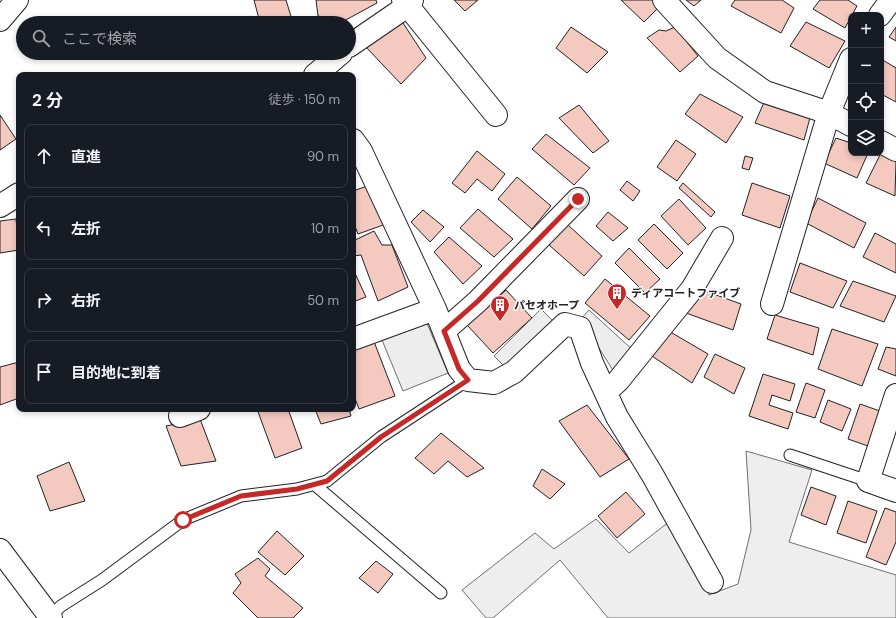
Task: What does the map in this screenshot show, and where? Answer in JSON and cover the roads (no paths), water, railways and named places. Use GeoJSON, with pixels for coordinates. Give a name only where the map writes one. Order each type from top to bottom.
{"type":"FeatureCollection","features":[{"type":"Feature","properties":{"kind":"street"},"geometry":{"type":"LineString","coordinates":[[0,20],[18,0]]}},
{"type":"Feature","properties":{"kind":"street"},"geometry":{"type":"LineString","coordinates":[[664,0],[718,58],[765,92],[829,113],[848,124]]}},
{"type":"Feature","properties":{"kind":"street"},"geometry":{"type":"LineString","coordinates":[[882,12],[891,0]]}},
{"type":"Feature","properties":{"kind":"street"},"geometry":{"type":"LineString","coordinates":[[356,41],[407,2],[496,115]]}},
{"type":"Feature","properties":{"kind":"street"},"geometry":{"type":"LineString","coordinates":[[318,72],[332,60]]}},
{"type":"Feature","properties":{"kind":"street"},"geometry":{"type":"LineString","coordinates":[[772,304],[829,113],[848,66]]}},
{"type":"Feature","properties":{"kind":"street"},"geometry":{"type":"LineString","coordinates":[[356,144],[361,151],[361,174],[435,309],[459,369],[468,380],[494,383],[514,372],[565,324],[580,328],[592,363],[617,417],[652,474],[712,582]]}},
{"type":"Feature","properties":{"kind":"street"},"geometry":{"type":"LineString","coordinates":[[884,144],[896,150]]}},
{"type":"Feature","properties":{"kind":"street"},"geometry":{"type":"LineString","coordinates":[[0,206],[16,196]]}},
{"type":"Feature","properties":{"kind":"street"},"geometry":{"type":"LineString","coordinates":[[444,331],[478,301],[578,199]]}},
{"type":"Feature","properties":{"kind":"street"},"geometry":{"type":"LineString","coordinates":[[606,392],[618,381],[692,289],[722,238]]}},
{"type":"Feature","properties":{"kind":"street"},"geometry":{"type":"LineString","coordinates":[[356,338],[435,309]]}},
{"type":"Feature","properties":{"kind":"street"},"geometry":{"type":"LineString","coordinates":[[896,395],[868,481],[896,491]]}},
{"type":"Feature","properties":{"kind":"street"},"geometry":{"type":"LineString","coordinates":[[0,550],[50,617]]}},
{"type":"Feature","properties":{"kind":"lane"},"geometry":{"type":"LineString","coordinates":[[50,617],[61,606],[102,580],[183,520],[241,496],[297,489],[327,481],[381,437],[468,380]]}},
{"type":"Feature","properties":{"kind":"lane"},"geometry":{"type":"LineString","coordinates":[[790,455],[868,481]]}},
{"type":"Feature","properties":{"kind":"lane"},"geometry":{"type":"LineString","coordinates":[[315,485],[441,593]]}},
{"type":"Feature","properties":{"kind":"place","name":"ディアコートファイブ"},"geometry":{"type":"Point","coordinates":[617,310]}},
{"type":"Feature","properties":{"kind":"place","name":"パセオホープ"},"geometry":{"type":"Point","coordinates":[500,322]}}]}
